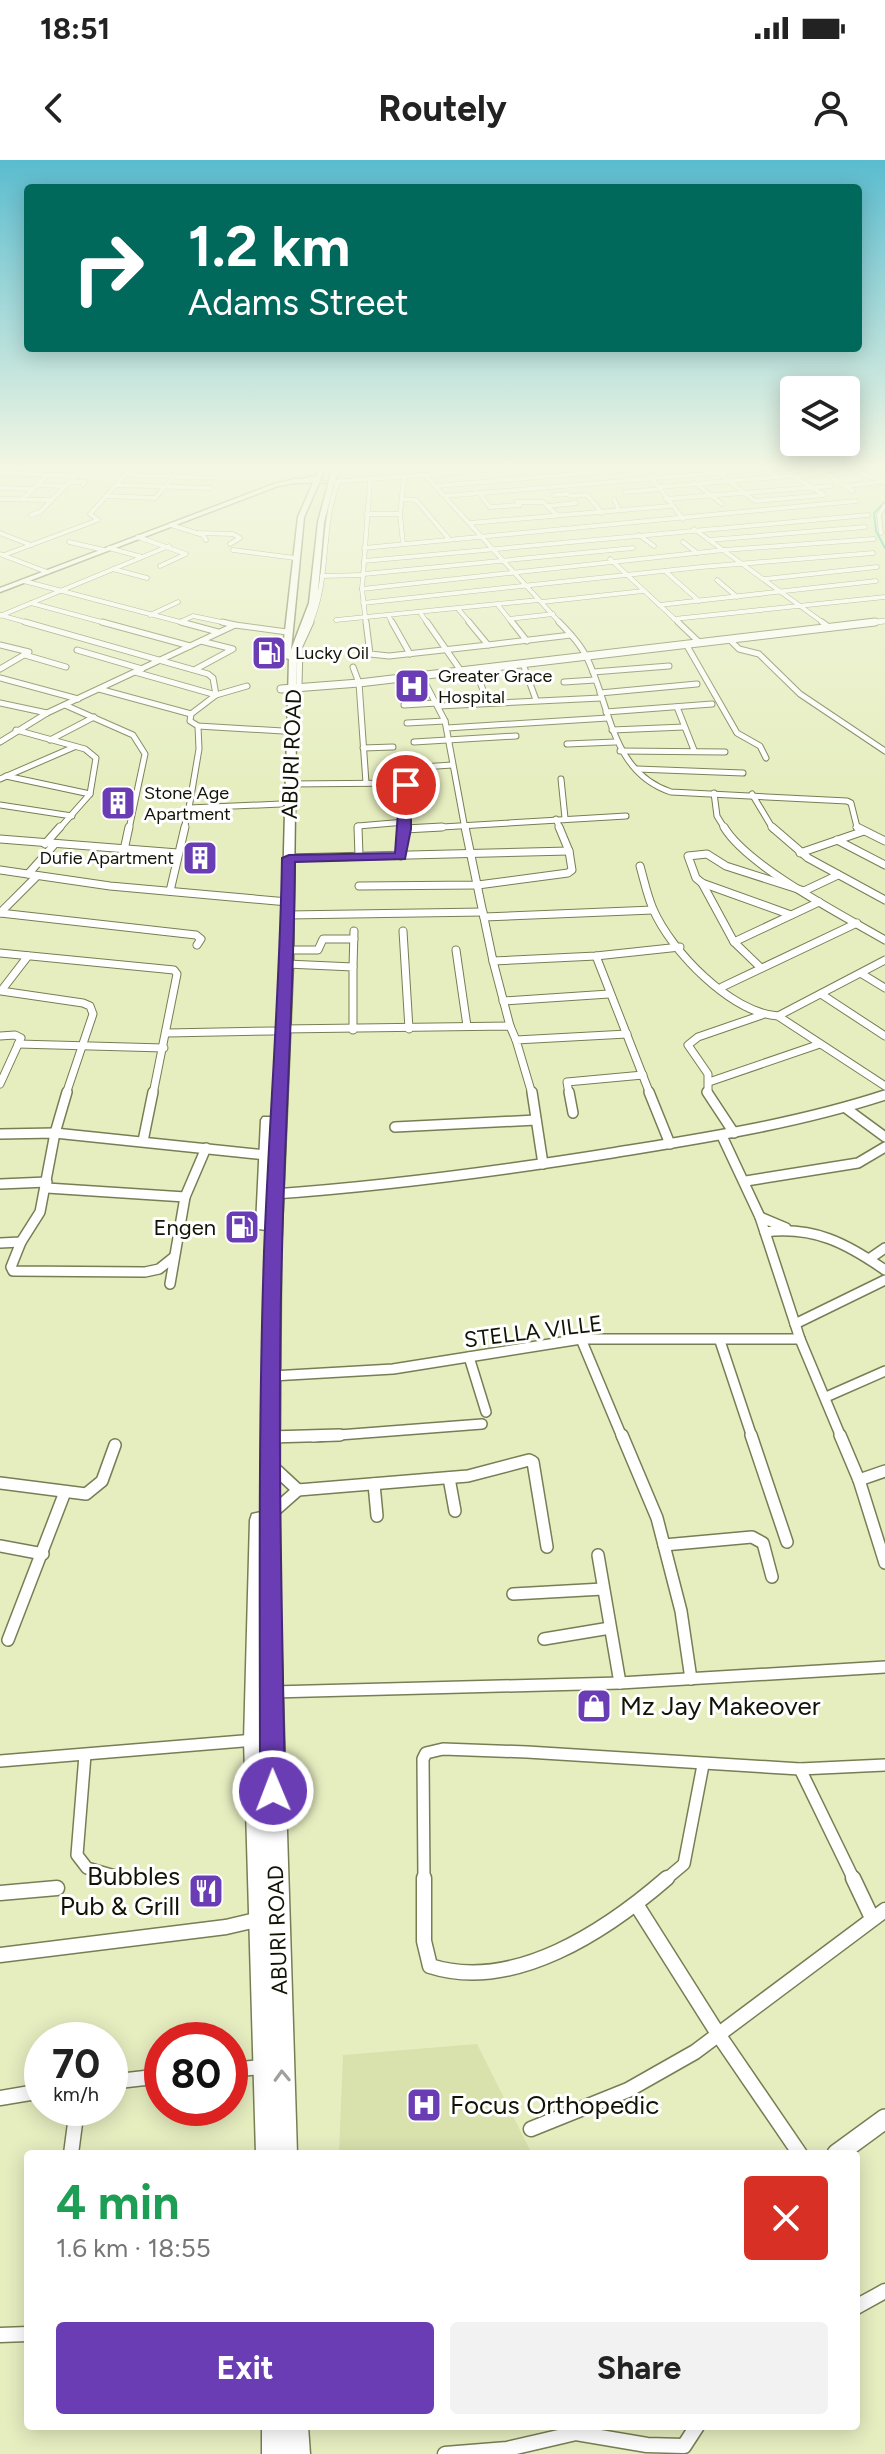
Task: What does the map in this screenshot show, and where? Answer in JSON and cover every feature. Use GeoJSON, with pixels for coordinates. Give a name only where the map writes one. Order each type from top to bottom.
{"type":"FeatureCollection","features":[{"type":"Feature","properties":{"kind":"highway","name":"ABURI ROAD"},"geometry":{"type":"LineString","coordinates":[[293,572],[287,632],[294,686]]}},
{"type":"Feature","properties":{"kind":"highway","name":"ABURI ROAD"},"geometry":{"type":"LineString","coordinates":[[269,2150],[266,1934],[272,1376],[270,1194],[266,1155],[287,957],[281,804],[286,736],[294,686],[293,656],[313,603],[316,572]]}},
{"type":"Feature","properties":{"kind":"highway","name":"ABURI ROAD"},"geometry":{"type":"LineString","coordinates":[[284,2150],[266,1934],[255,1740],[270,1194],[289,858],[290,784],[286,736]]}},
{"type":"Feature","properties":{"kind":"highway"},"geometry":{"type":"LineString","coordinates":[[276,2430],[277,2454]]}},
{"type":"Feature","properties":{"kind":"highway"},"geometry":{"type":"LineString","coordinates":[[294,2430],[295,2454]]}},
{"type":"Feature","properties":{"kind":"main road"},"geometry":{"type":"LineString","coordinates":[[0,590],[47,572]]}},
{"type":"Feature","properties":{"kind":"street"},"geometry":{"type":"LineString","coordinates":[[0,615],[106,572]]}},
{"type":"Feature","properties":{"kind":"street"},"geometry":{"type":"LineString","coordinates":[[125,572],[147,578]]}},
{"type":"Feature","properties":{"kind":"street"},"geometry":{"type":"LineString","coordinates":[[322,572],[318,608],[300,646],[294,686],[359,683],[885,621]]}},
{"type":"Feature","properties":{"kind":"street"},"geometry":{"type":"LineString","coordinates":[[322,576],[384,572]]}},
{"type":"Feature","properties":{"kind":"street"},"geometry":{"type":"LineString","coordinates":[[362,589],[523,572]]}},
{"type":"Feature","properties":{"kind":"street"},"geometry":{"type":"LineString","coordinates":[[363,603],[651,572]]}},
{"type":"Feature","properties":{"kind":"street"},"geometry":{"type":"LineString","coordinates":[[666,572],[699,601]]}},
{"type":"Feature","properties":{"kind":"street"},"geometry":{"type":"LineString","coordinates":[[755,572],[830,628]]}},
{"type":"Feature","properties":{"kind":"street"},"geometry":{"type":"LineString","coordinates":[[764,579],[829,572]]}},
{"type":"Feature","properties":{"kind":"street"},"geometry":{"type":"LineString","coordinates":[[514,573],[586,655],[620,751],[664,791],[847,801],[851,803],[857,827],[885,841]]}},
{"type":"Feature","properties":{"kind":"street"},"geometry":{"type":"LineString","coordinates":[[363,574],[364,619],[372,656],[571,635]]}},
{"type":"Feature","properties":{"kind":"street"},"geometry":{"type":"LineString","coordinates":[[626,574],[700,643]]}},
{"type":"Feature","properties":{"kind":"street"},"geometry":{"type":"LineString","coordinates":[[570,580],[587,596]]}},
{"type":"Feature","properties":{"kind":"street"},"geometry":{"type":"LineString","coordinates":[[717,580],[737,597]]}},
{"type":"Feature","properties":{"kind":"street"},"geometry":{"type":"LineString","coordinates":[[24,581],[218,632]]}},
{"type":"Feature","properties":{"kind":"street"},"geometry":{"type":"LineString","coordinates":[[659,605],[876,581]]}},
{"type":"Feature","properties":{"kind":"street"},"geometry":{"type":"LineString","coordinates":[[336,620],[643,591]]}},
{"type":"Feature","properties":{"kind":"street"},"geometry":{"type":"LineString","coordinates":[[674,619],[885,597]]}},
{"type":"Feature","properties":{"kind":"street"},"geometry":{"type":"LineString","coordinates":[[150,615],[178,602]]}},
{"type":"Feature","properties":{"kind":"street"},"geometry":{"type":"LineString","coordinates":[[31,603],[190,646]]}},
{"type":"Feature","properties":{"kind":"street"},"geometry":{"type":"LineString","coordinates":[[498,605],[527,641]]}},
{"type":"Feature","properties":{"kind":"street"},"geometry":{"type":"LineString","coordinates":[[459,610],[488,645]]}},
{"type":"Feature","properties":{"kind":"street"},"geometry":{"type":"LineString","coordinates":[[421,614],[461,671]]}},
{"type":"Feature","properties":{"kind":"street"},"geometry":{"type":"LineString","coordinates":[[509,619],[553,614]]}},
{"type":"Feature","properties":{"kind":"street"},"geometry":{"type":"LineString","coordinates":[[0,615],[196,669],[213,678],[216,695]]}},
{"type":"Feature","properties":{"kind":"street"},"geometry":{"type":"LineString","coordinates":[[180,622],[193,616],[287,632]]}},
{"type":"Feature","properties":{"kind":"street"},"geometry":{"type":"LineString","coordinates":[[389,617],[410,654]]}},
{"type":"Feature","properties":{"kind":"street"},"geometry":{"type":"LineString","coordinates":[[0,742],[47,713],[235,625]]}},
{"type":"Feature","properties":{"kind":"street"},"geometry":{"type":"LineString","coordinates":[[729,639],[739,649],[759,654],[800,694],[885,751]]}},
{"type":"Feature","properties":{"kind":"street"},"geometry":{"type":"LineString","coordinates":[[196,669],[233,649],[201,641]]}},
{"type":"Feature","properties":{"kind":"street"},"geometry":{"type":"LineString","coordinates":[[686,644],[737,733],[760,746],[766,758]]}},
{"type":"Feature","properties":{"kind":"street"},"geometry":{"type":"LineString","coordinates":[[0,645],[28,651],[0,669]]}},
{"type":"Feature","properties":{"kind":"street"},"geometry":{"type":"LineString","coordinates":[[77,650],[142,669]]}},
{"type":"Feature","properties":{"kind":"street"},"geometry":{"type":"LineString","coordinates":[[25,655],[66,667]]}},
{"type":"Feature","properties":{"kind":"street"},"geometry":{"type":"LineString","coordinates":[[523,664],[536,700]]}},
{"type":"Feature","properties":{"kind":"street"},"geometry":{"type":"LineString","coordinates":[[593,672],[669,666]]}},
{"type":"Feature","properties":{"kind":"street"},"geometry":{"type":"LineString","coordinates":[[353,667],[359,683],[366,783]]}},
{"type":"Feature","properties":{"kind":"street"},"geometry":{"type":"LineString","coordinates":[[475,669],[488,703]]}},
{"type":"Feature","properties":{"kind":"street"},"geometry":{"type":"LineString","coordinates":[[135,672],[216,695]]}},
{"type":"Feature","properties":{"kind":"street"},"geometry":{"type":"LineString","coordinates":[[421,675],[446,724],[493,961],[536,1120],[543,1164]]}},
{"type":"Feature","properties":{"kind":"street"},"geometry":{"type":"LineString","coordinates":[[0,678],[78,699]]}},
{"type":"Feature","properties":{"kind":"street"},"geometry":{"type":"LineString","coordinates":[[564,682],[595,680]]}},
{"type":"Feature","properties":{"kind":"street"},"geometry":{"type":"LineString","coordinates":[[404,705],[536,700],[697,684]]}},
{"type":"Feature","properties":{"kind":"street"},"geometry":{"type":"LineString","coordinates":[[247,686],[216,695],[191,714],[190,721],[198,726],[286,736]]}},
{"type":"Feature","properties":{"kind":"street"},"geometry":{"type":"LineString","coordinates":[[99,689],[191,714]]}},
{"type":"Feature","properties":{"kind":"street"},"geometry":{"type":"LineString","coordinates":[[1,704],[47,713]]}},
{"type":"Feature","properties":{"kind":"street"},"geometry":{"type":"LineString","coordinates":[[407,723],[446,724],[607,715],[712,704]]}},
{"type":"Feature","properties":{"kind":"street"},"geometry":{"type":"LineString","coordinates":[[65,705],[133,735],[145,754],[124,850]]}},
{"type":"Feature","properties":{"kind":"street"},"geometry":{"type":"LineString","coordinates":[[677,707],[694,750]]}},
{"type":"Feature","properties":{"kind":"street"},"geometry":{"type":"LineString","coordinates":[[50,740],[94,717]]}},
{"type":"Feature","properties":{"kind":"street"},"geometry":{"type":"LineString","coordinates":[[170,891],[189,808],[199,749],[198,726]]}},
{"type":"Feature","properties":{"kind":"street"},"geometry":{"type":"LineString","coordinates":[[612,730],[684,727]]}},
{"type":"Feature","properties":{"kind":"street"},"geometry":{"type":"LineString","coordinates":[[16,730],[91,752],[96,758],[90,794],[45,844]]}},
{"type":"Feature","properties":{"kind":"street"},"geometry":{"type":"LineString","coordinates":[[414,742],[516,736]]}},
{"type":"Feature","properties":{"kind":"street"},"geometry":{"type":"LineString","coordinates":[[567,744],[615,742]]}},
{"type":"Feature","properties":{"kind":"street"},"geometry":{"type":"LineString","coordinates":[[3,778],[75,747]]}},
{"type":"Feature","properties":{"kind":"street"},"geometry":{"type":"LineString","coordinates":[[363,748],[393,747]]}},
{"type":"Feature","properties":{"kind":"street"},"geometry":{"type":"LineString","coordinates":[[620,751],[725,752]]}},
{"type":"Feature","properties":{"kind":"street"},"geometry":{"type":"LineString","coordinates":[[422,767],[452,765]]}},
{"type":"Feature","properties":{"kind":"street"},"geometry":{"type":"LineString","coordinates":[[637,769],[743,773]]}},
{"type":"Feature","properties":{"kind":"street"},"geometry":{"type":"LineString","coordinates":[[3,778],[90,794]]}},
{"type":"Feature","properties":{"kind":"street"},"geometry":{"type":"LineString","coordinates":[[561,779],[565,818]]}},
{"type":"Feature","properties":{"kind":"street"},"geometry":{"type":"LineString","coordinates":[[290,784],[404,783],[405,826],[401,856]]}},
{"type":"Feature","properties":{"kind":"street"},"geometry":{"type":"LineString","coordinates":[[714,793],[721,827],[734,844],[819,902],[885,940]]}},
{"type":"Feature","properties":{"kind":"street"},"geometry":{"type":"LineString","coordinates":[[752,794],[764,822],[800,853],[885,900]]}},
{"type":"Feature","properties":{"kind":"street"},"geometry":{"type":"LineString","coordinates":[[189,808],[281,804]]}},
{"type":"Feature","properties":{"kind":"street"},"geometry":{"type":"LineString","coordinates":[[0,805],[72,816]]}},
{"type":"Feature","properties":{"kind":"street"},"geometry":{"type":"LineString","coordinates":[[359,856],[358,826],[465,825],[626,816]]}},
{"type":"Feature","properties":{"kind":"street"},"geometry":{"type":"LineString","coordinates":[[359,886],[478,885],[568,873],[572,870],[569,851],[556,819]]}},
{"type":"Feature","properties":{"kind":"street"},"geometry":{"type":"LineString","coordinates":[[800,853],[864,831]]}},
{"type":"Feature","properties":{"kind":"street"},"geometry":{"type":"LineString","coordinates":[[0,839],[178,853]]}},
{"type":"Feature","properties":{"kind":"street"},"geometry":{"type":"LineString","coordinates":[[837,840],[885,865]]}},
{"type":"Feature","properties":{"kind":"street"},"geometry":{"type":"LineString","coordinates":[[28,874],[54,845]]}},
{"type":"Feature","properties":{"kind":"street"},"geometry":{"type":"LineString","coordinates":[[289,858],[569,851]]}},
{"type":"Feature","properties":{"kind":"street"},"geometry":{"type":"LineString","coordinates":[[791,915],[702,883],[696,878],[689,854],[707,854],[726,866],[804,891],[838,875]]}},
{"type":"Feature","properties":{"kind":"street"},"geometry":{"type":"LineString","coordinates":[[743,871],[756,858]]}},
{"type":"Feature","properties":{"kind":"street"},"geometry":{"type":"LineString","coordinates":[[640,866],[653,910],[686,959],[708,981],[762,1015]]}},
{"type":"Feature","properties":{"kind":"street"},"geometry":{"type":"LineString","coordinates":[[0,870],[285,906],[484,915],[653,910]]}},
{"type":"Feature","properties":{"kind":"street"},"geometry":{"type":"LineString","coordinates":[[0,913],[37,876]]}},
{"type":"Feature","properties":{"kind":"street"},"geometry":{"type":"LineString","coordinates":[[702,883],[734,942],[761,968]]}},
{"type":"Feature","properties":{"kind":"street"},"geometry":{"type":"LineString","coordinates":[[734,942],[819,902]]}},
{"type":"Feature","properties":{"kind":"street"},"geometry":{"type":"LineString","coordinates":[[0,913],[196,935],[201,939],[197,945]]}},
{"type":"Feature","properties":{"kind":"street"},"geometry":{"type":"LineString","coordinates":[[722,987],[857,923]]}},
{"type":"Feature","properties":{"kind":"street"},"geometry":{"type":"LineString","coordinates":[[403,931],[409,1029]]}},
{"type":"Feature","properties":{"kind":"street"},"geometry":{"type":"LineString","coordinates":[[287,957],[318,950],[323,939],[354,935],[353,1030]]}},
{"type":"Feature","properties":{"kind":"street"},"geometry":{"type":"LineString","coordinates":[[493,961],[596,956],[680,947]]}},
{"type":"Feature","properties":{"kind":"street"},"geometry":{"type":"LineString","coordinates":[[456,950],[467,1026]]}},
{"type":"Feature","properties":{"kind":"street"},"geometry":{"type":"LineString","coordinates":[[0,953],[174,970],[177,974],[167,1033],[143,1141]]}},
{"type":"Feature","properties":{"kind":"street"},"geometry":{"type":"LineString","coordinates":[[28,956],[1,991],[90,1006],[93,1014],[55,1133],[47,1185],[35,1224],[21,1242],[11,1267],[17,1274],[145,1272],[159,1269],[174,1257]]}},
{"type":"Feature","properties":{"kind":"street"},"geometry":{"type":"LineString","coordinates":[[596,956],[670,1144]]}},
{"type":"Feature","properties":{"kind":"street"},"geometry":{"type":"LineString","coordinates":[[287,957],[353,967]]}},
{"type":"Feature","properties":{"kind":"street"},"geometry":{"type":"LineString","coordinates":[[778,1016],[885,960]]}},
{"type":"Feature","properties":{"kind":"street"},"geometry":{"type":"LineString","coordinates":[[862,974],[885,988]]}},
{"type":"Feature","properties":{"kind":"street"},"geometry":{"type":"LineString","coordinates":[[503,1001],[609,994]]}},
{"type":"Feature","properties":{"kind":"street"},"geometry":{"type":"LineString","coordinates":[[821,994],[885,1036]]}},
{"type":"Feature","properties":{"kind":"street"},"geometry":{"type":"LineString","coordinates":[[734,1133],[706,1090],[708,1074],[689,1042],[762,1015],[778,1016],[885,1086]]}},
{"type":"Feature","properties":{"kind":"street"},"geometry":{"type":"LineString","coordinates":[[167,1033],[510,1026]]}},
{"type":"Feature","properties":{"kind":"street"},"geometry":{"type":"LineString","coordinates":[[516,1040],[627,1034]]}},
{"type":"Feature","properties":{"kind":"street"},"geometry":{"type":"LineString","coordinates":[[0,1036],[20,1035],[2,1071],[0,1084]]}},
{"type":"Feature","properties":{"kind":"street"},"geometry":{"type":"LineString","coordinates":[[18,1044],[164,1048]]}},
{"type":"Feature","properties":{"kind":"street"},"geometry":{"type":"LineString","coordinates":[[709,1082],[820,1044]]}},
{"type":"Feature","properties":{"kind":"street"},"geometry":{"type":"LineString","coordinates":[[573,1113],[567,1082],[643,1075]]}},
{"type":"Feature","properties":{"kind":"street"},"geometry":{"type":"LineString","coordinates":[[270,1194],[409,1184],[722,1136],[847,1109],[885,1095]]}},
{"type":"Feature","properties":{"kind":"street"},"geometry":{"type":"LineString","coordinates":[[847,1109],[885,1137]]}},
{"type":"Feature","properties":{"kind":"street"},"geometry":{"type":"LineString","coordinates":[[395,1127],[536,1120]]}},
{"type":"Feature","properties":{"kind":"street"},"geometry":{"type":"LineString","coordinates":[[0,1134],[55,1133],[266,1155]]}},
{"type":"Feature","properties":{"kind":"street"},"geometry":{"type":"LineString","coordinates":[[722,1136],[746,1181],[760,1217],[800,1339],[859,1480],[885,1562]]}},
{"type":"Feature","properties":{"kind":"street"},"geometry":{"type":"LineString","coordinates":[[746,1181],[858,1163],[885,1147]]}},
{"type":"Feature","properties":{"kind":"street"},"geometry":{"type":"LineString","coordinates":[[170,1284],[185,1197],[206,1148]]}},
{"type":"Feature","properties":{"kind":"street"},"geometry":{"type":"LineString","coordinates":[[0,1184],[185,1197]]}},
{"type":"Feature","properties":{"kind":"street"},"geometry":{"type":"LineString","coordinates":[[760,1217],[786,1228],[832,1235],[885,1270]]}},
{"type":"Feature","properties":{"kind":"street"},"geometry":{"type":"LineString","coordinates":[[765,1232],[786,1228]]}},
{"type":"Feature","properties":{"kind":"street"},"geometry":{"type":"LineString","coordinates":[[0,1243],[21,1242]]}},
{"type":"Feature","properties":{"kind":"street"},"geometry":{"type":"LineString","coordinates":[[869,1259],[885,1248]]}},
{"type":"Feature","properties":{"kind":"street"},"geometry":{"type":"LineString","coordinates":[[795,1324],[885,1280]]}},
{"type":"Feature","properties":{"kind":"street"},"geometry":{"type":"LineString","coordinates":[[581,1339],[650,1500],[683,1619],[691,1679]]}},
{"type":"Feature","properties":{"kind":"street","name":"STELLA VILLE"},"geometry":{"type":"LineString","coordinates":[[272,1376],[393,1369],[581,1339],[800,1339]]}},
{"type":"Feature","properties":{"kind":"street"},"geometry":{"type":"LineString","coordinates":[[720,1341],[787,1542]]}},
{"type":"Feature","properties":{"kind":"street"},"geometry":{"type":"LineString","coordinates":[[469,1357],[486,1412]]}},
{"type":"Feature","properties":{"kind":"street"},"geometry":{"type":"LineString","coordinates":[[826,1397],[885,1371]]}},
{"type":"Feature","properties":{"kind":"street"},"geometry":{"type":"LineString","coordinates":[[270,1437],[482,1424]]}},
{"type":"Feature","properties":{"kind":"street"},"geometry":{"type":"LineString","coordinates":[[0,1483],[65,1492],[95,1491],[104,1480],[115,1445]]}},
{"type":"Feature","properties":{"kind":"street"},"geometry":{"type":"LineString","coordinates":[[269,1516],[298,1490],[449,1478],[487,1473],[532,1460],[547,1547]]}},
{"type":"Feature","properties":{"kind":"street"},"geometry":{"type":"LineString","coordinates":[[269,1464],[298,1490]]}},
{"type":"Feature","properties":{"kind":"street"},"geometry":{"type":"LineString","coordinates":[[859,1480],[885,1471]]}},
{"type":"Feature","properties":{"kind":"street"},"geometry":{"type":"LineString","coordinates":[[449,1478],[455,1511]]}},
{"type":"Feature","properties":{"kind":"street"},"geometry":{"type":"LineString","coordinates":[[374,1484],[377,1516]]}},
{"type":"Feature","properties":{"kind":"street"},"geometry":{"type":"LineString","coordinates":[[8,1640],[65,1492]]}},
{"type":"Feature","properties":{"kind":"street"},"geometry":{"type":"LineString","coordinates":[[664,1545],[752,1537],[763,1543],[772,1577]]}},
{"type":"Feature","properties":{"kind":"street"},"geometry":{"type":"LineString","coordinates":[[0,1546],[43,1554]]}},
{"type":"Feature","properties":{"kind":"street"},"geometry":{"type":"LineString","coordinates":[[598,1555],[620,1683]]}},
{"type":"Feature","properties":{"kind":"street"},"geometry":{"type":"LineString","coordinates":[[513,1594],[603,1589]]}},
{"type":"Feature","properties":{"kind":"street"},"geometry":{"type":"LineString","coordinates":[[544,1639],[610,1628]]}},
{"type":"Feature","properties":{"kind":"street"},"geometry":{"type":"LineString","coordinates":[[271,1692],[620,1683],[885,1667]]}},
{"type":"Feature","properties":{"kind":"street"},"geometry":{"type":"LineString","coordinates":[[0,1761],[255,1740]]}},
{"type":"Feature","properties":{"kind":"street"},"geometry":{"type":"LineString","coordinates":[[703,1765],[684,1864],[636,1904],[595,1934],[547,1955],[484,1970],[451,1971],[430,1966],[424,1941],[423,1759],[426,1753],[443,1749],[527,1752],[800,1769],[885,1765]]}},
{"type":"Feature","properties":{"kind":"street"},"geometry":{"type":"LineString","coordinates":[[85,1755],[77,1855],[79,1863],[85,1868],[115,1876]]}},
{"type":"Feature","properties":{"kind":"street"},"geometry":{"type":"LineString","coordinates":[[531,2129],[608,2102],[720,2037],[879,1914],[800,1769]]}},
{"type":"Feature","properties":{"kind":"street"},"geometry":{"type":"LineString","coordinates":[[0,1893],[57,1888]]}},
{"type":"Feature","properties":{"kind":"street"},"geometry":{"type":"LineString","coordinates":[[636,1904],[720,2037],[797,2150]]}},
{"type":"Feature","properties":{"kind":"street"},"geometry":{"type":"LineString","coordinates":[[0,1955],[226,1927],[266,1934]]}},
{"type":"Feature","properties":{"kind":"street"},"geometry":{"type":"LineString","coordinates":[[248,2068],[266,2067]]}},
{"type":"Feature","properties":{"kind":"street"},"geometry":{"type":"LineString","coordinates":[[0,2098],[24,2094]]}},
{"type":"Feature","properties":{"kind":"street"},"geometry":{"type":"LineString","coordinates":[[842,2150],[885,2119]]}},
{"type":"Feature","properties":{"kind":"street"},"geometry":{"type":"LineString","coordinates":[[72,2150],[75,2126]]}},
{"type":"Feature","properties":{"kind":"street"},"geometry":{"type":"LineString","coordinates":[[860,2305],[885,2291]]}},
{"type":"Feature","properties":{"kind":"street"},"geometry":{"type":"LineString","coordinates":[[0,2335],[24,2334]]}},
{"type":"Feature","properties":{"kind":"street"},"geometry":{"type":"LineString","coordinates":[[445,2454],[506,2449],[569,2433],[674,2448],[684,2446],[694,2430]]}},
{"type":"Feature","properties":{"kind":"shaded area","name":"Focus Orthopedic"},"geometry":{"type":"Polygon","coordinates":[[[477,2044],[530,2150],[339,2150],[343,2055],[477,2044]]]}},
{"type":"Feature","properties":{"kind":"place","name":"Lucky Oil"},"geometry":{"type":"Point","coordinates":[269,653]}},
{"type":"Feature","properties":{"kind":"place","name":"Greater Grace Hospital"},"geometry":{"type":"Point","coordinates":[412,686]}},
{"type":"Feature","properties":{"kind":"place","name":"Stone Age Apartment"},"geometry":{"type":"Point","coordinates":[118,803]}},
{"type":"Feature","properties":{"kind":"place","name":"Dufie Apartment"},"geometry":{"type":"Point","coordinates":[200,858]}},
{"type":"Feature","properties":{"kind":"place","name":"Engen"},"geometry":{"type":"Point","coordinates":[242,1227]}},
{"type":"Feature","properties":{"kind":"place","name":"Mz Jay Makeover"},"geometry":{"type":"Point","coordinates":[594,1706]}},
{"type":"Feature","properties":{"kind":"place","name":"Bubbles Pub & Grill"},"geometry":{"type":"Point","coordinates":[206,1891]}},
{"type":"Feature","properties":{"kind":"place","name":"Focus Orthopedic"},"geometry":{"type":"Point","coordinates":[424,2105]}},
{"type":"Feature","properties":{"kind":"route"},"geometry":{"type":"LineString","coordinates":[[273,1791],[269,1464],[273,1251],[289,858],[401,856],[406,785]]}}]}
